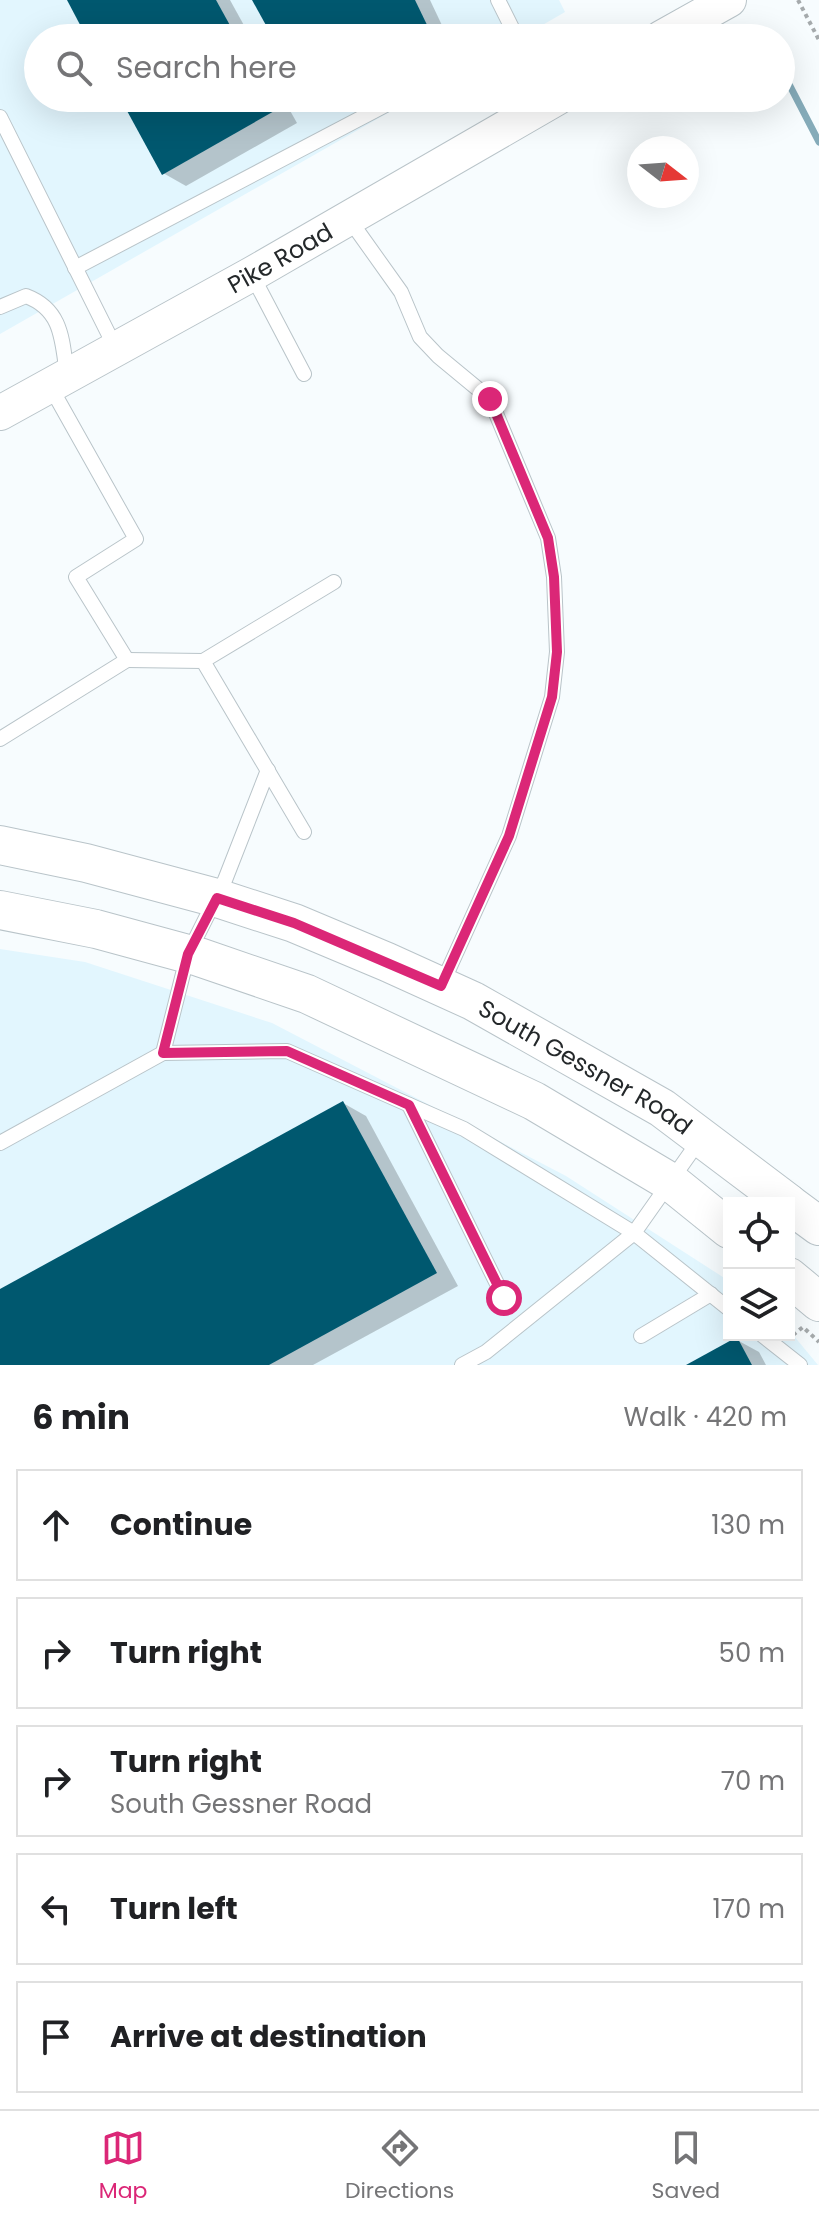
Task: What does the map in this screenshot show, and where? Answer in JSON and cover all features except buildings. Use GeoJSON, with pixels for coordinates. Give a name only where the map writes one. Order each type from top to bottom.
{"type":"FeatureCollection","features":[{"type":"Feature","properties":{"kind":"main road","name":"South Gessner Road"},"geometry":{"type":"LineString","coordinates":[[0,845],[86,863],[217,898],[294,923],[441,986],[662,1108],[781,1197]]}},
{"type":"Feature","properties":{"kind":"main road"},"geometry":{"type":"LineString","coordinates":[[0,910],[96,929],[188,954],[307,994],[534,1101],[670,1182],[723,1224]]}},
{"type":"Feature","properties":{"kind":"main road","name":"South Gessner Road"},"geometry":{"type":"LineString","coordinates":[[795,1208],[819,1226]]}},
{"type":"Feature","properties":{"kind":"main road"},"geometry":{"type":"LineString","coordinates":[[795,1282],[819,1302]]}},
{"type":"Feature","properties":{"kind":"street"},"geometry":{"type":"LineString","coordinates":[[686,24],[729,0]]}},
{"type":"Feature","properties":{"kind":"street","name":"Pike Road"},"geometry":{"type":"LineString","coordinates":[[0,413],[252,274],[532,112]]}},
{"type":"Feature","properties":{"kind":"lane"},"geometry":{"type":"LineString","coordinates":[[498,0],[509,24]]}},
{"type":"Feature","properties":{"kind":"lane"},"geometry":{"type":"LineString","coordinates":[[75,268],[372,112]]}},
{"type":"Feature","properties":{"kind":"lane"},"geometry":{"type":"LineString","coordinates":[[0,117],[116,349]]}},
{"type":"Feature","properties":{"kind":"lane"},"geometry":{"type":"LineString","coordinates":[[349,219],[401,292],[420,337],[490,399],[548,538],[554,577],[557,652],[552,697],[509,836],[441,986]]}},
{"type":"Feature","properties":{"kind":"lane"},"geometry":{"type":"LineString","coordinates":[[252,274],[304,374]]}},
{"type":"Feature","properties":{"kind":"lane"},"geometry":{"type":"LineString","coordinates":[[0,307],[26,296],[41,301],[52,312],[59,328],[58,381],[136,539],[76,577],[127,660]]}},
{"type":"Feature","properties":{"kind":"lane"},"geometry":{"type":"LineString","coordinates":[[0,739],[127,660],[203,661],[334,582]]}},
{"type":"Feature","properties":{"kind":"lane"},"geometry":{"type":"LineString","coordinates":[[203,661],[304,832]]}},
{"type":"Feature","properties":{"kind":"lane"},"geometry":{"type":"LineString","coordinates":[[163,1053],[188,954],[217,898],[268,770]]}},
{"type":"Feature","properties":{"kind":"lane"},"geometry":{"type":"LineString","coordinates":[[0,1143],[163,1053],[287,1051],[464,1129],[634,1233],[723,1304]]}},
{"type":"Feature","properties":{"kind":"lane"},"geometry":{"type":"LineString","coordinates":[[409,1105],[504,1298]]}},
{"type":"Feature","properties":{"kind":"lane"},"geometry":{"type":"LineString","coordinates":[[462,1365],[486,1352],[634,1233],[701,1137]]}},
{"type":"Feature","properties":{"kind":"lane"},"geometry":{"type":"LineString","coordinates":[[641,1336],[711,1294]]}},
{"type":"Feature","properties":{"kind":"lane"},"geometry":{"type":"LineString","coordinates":[[770,1341],[800,1365]]}},
{"type":"Feature","properties":{"kind":"path"},"geometry":{"type":"LineString","coordinates":[[798,0],[819,40]]}},
{"type":"Feature","properties":{"kind":"path"},"geometry":{"type":"LineString","coordinates":[[795,1334],[803,1327],[819,1342]]}},
{"type":"Feature","properties":{"kind":"shaded area"},"geometry":{"type":"Polygon","coordinates":[[[0,0],[559,0],[565,12],[544,24],[24,24],[24,112],[389,112],[0,334],[0,0]]]}},
{"type":"Feature","properties":{"kind":"shaded area"},"geometry":{"type":"Polygon","coordinates":[[[0,949],[85,962],[272,1023],[566,1176],[723,1277],[723,1341],[795,1341],[795,1337],[818,1365],[0,1365],[0,949]]]}},
{"type":"Feature","properties":{"kind":"waterway"},"geometry":{"type":"LineString","coordinates":[[795,96],[819,142]]}},
{"type":"Feature","properties":{"kind":"route"},"geometry":{"type":"LineString","coordinates":[[490,399],[548,538],[554,577],[557,652],[552,697],[509,836],[441,986],[294,923],[217,898],[188,954],[163,1053],[287,1051],[409,1105],[504,1298]]}}]}
